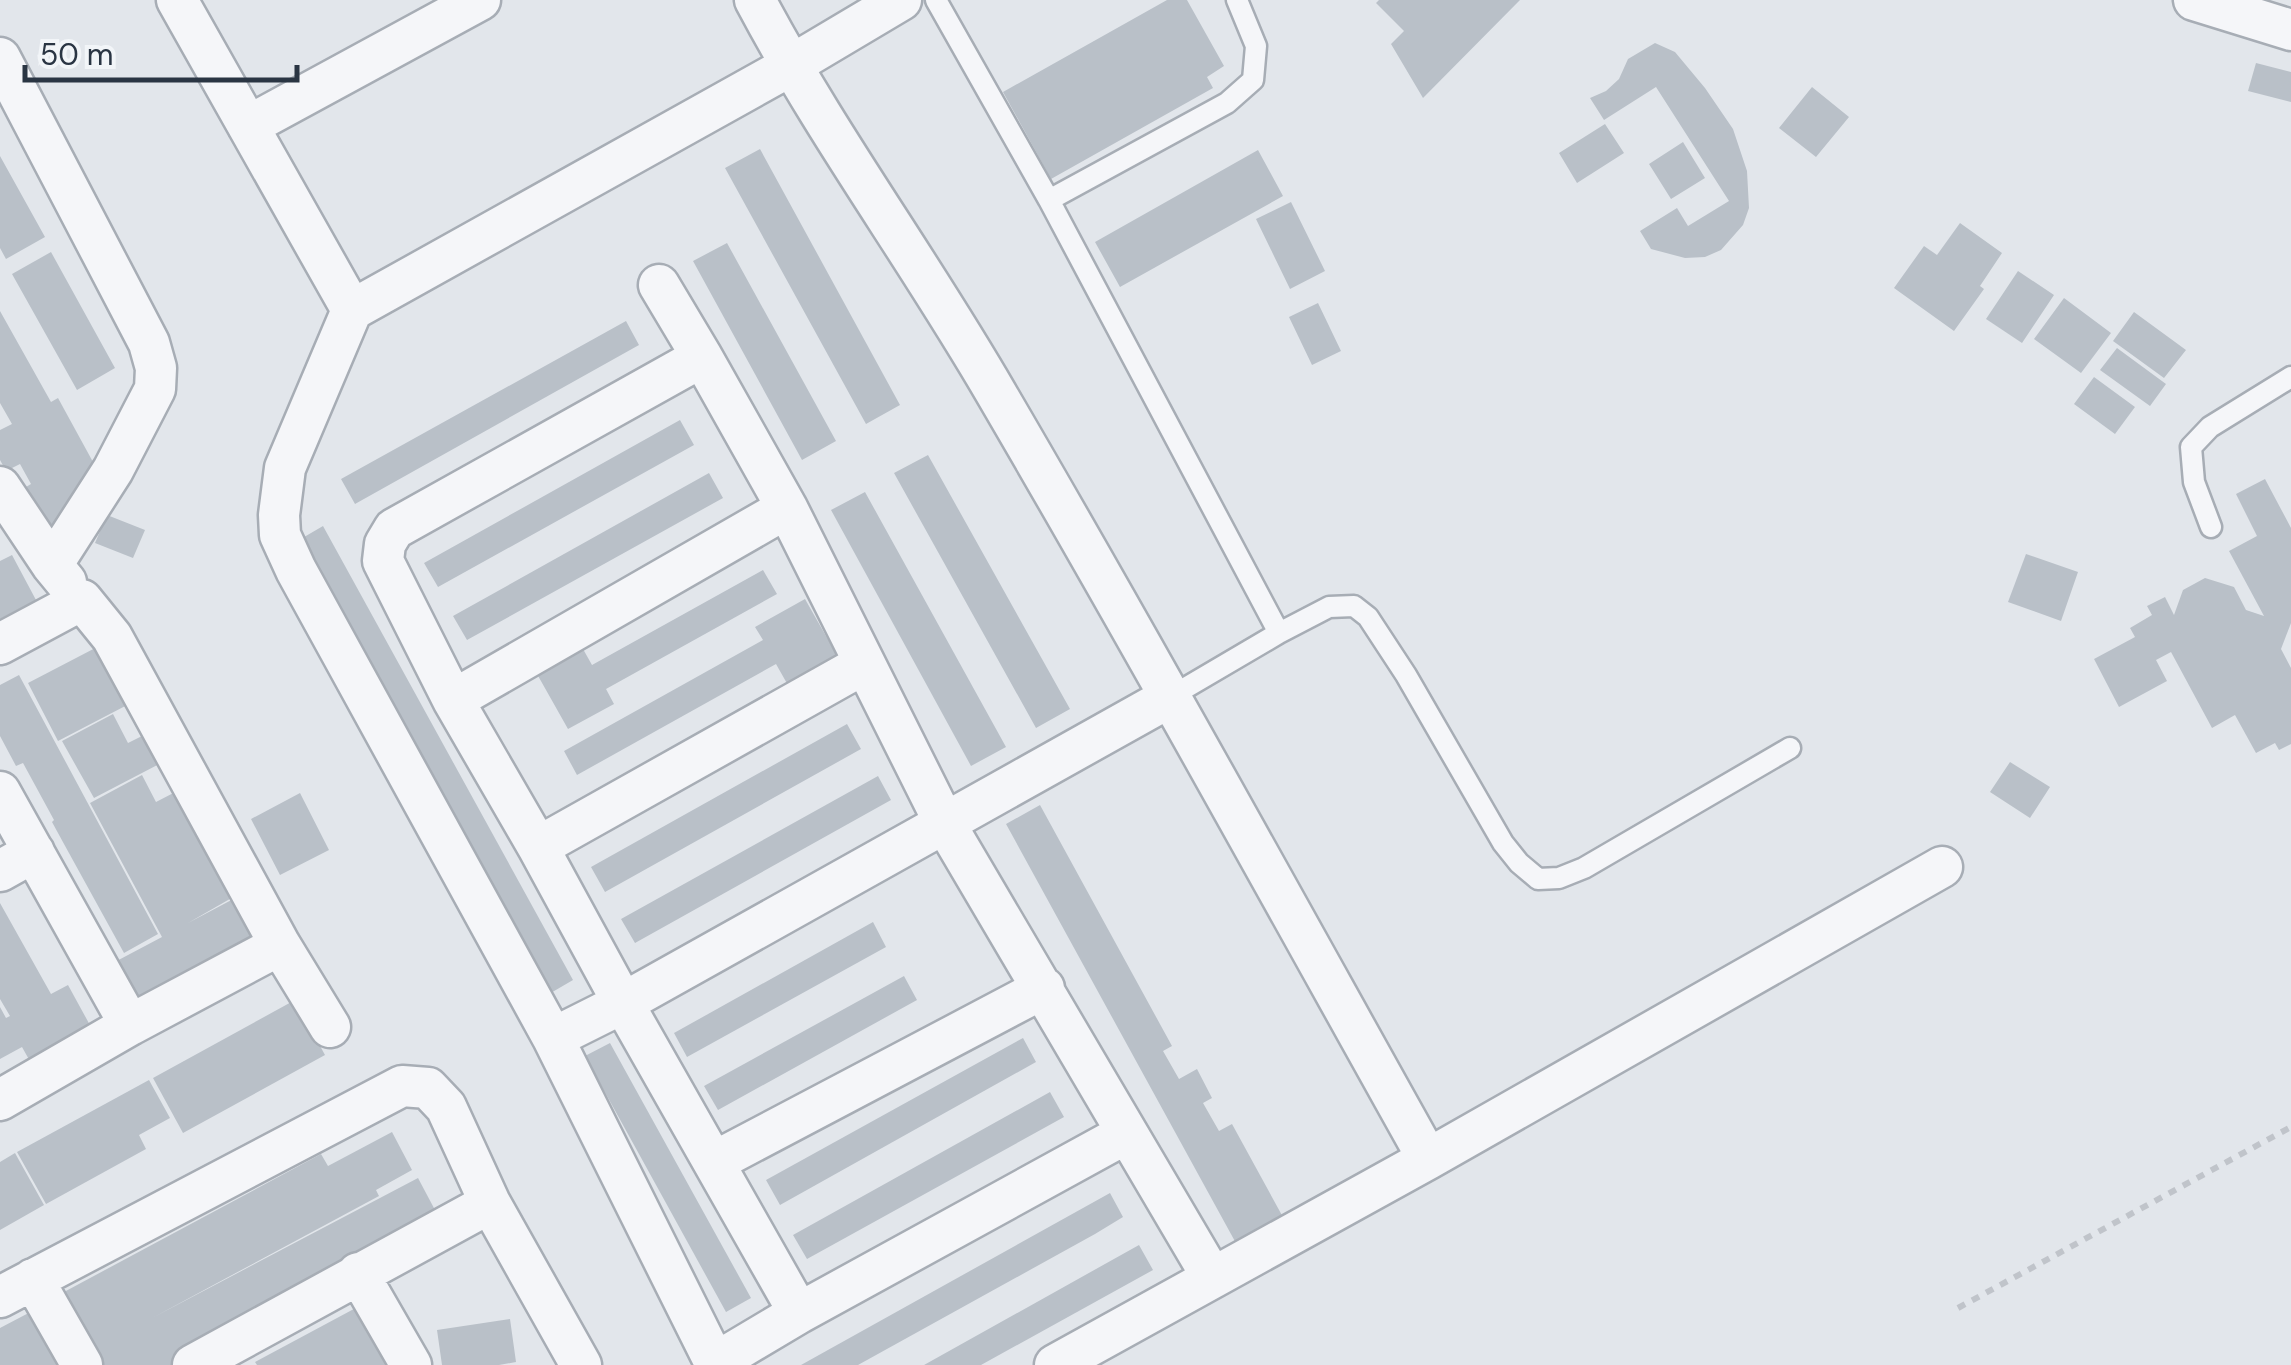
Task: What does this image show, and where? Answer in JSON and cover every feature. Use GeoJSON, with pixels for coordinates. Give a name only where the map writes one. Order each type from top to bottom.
{"type":"FeatureCollection","features":[{"type":"Feature","properties":{"kind":"street"},"geometry":{"type":"LineString","coordinates":[[177,0],[352,310]]}},
{"type":"Feature","properties":{"kind":"street"},"geometry":{"type":"LineString","coordinates":[[248,126],[480,0]]}},
{"type":"Feature","properties":{"kind":"street"},"geometry":{"type":"LineString","coordinates":[[755,0],[790,66],[994,390],[1428,1159]]}},
{"type":"Feature","properties":{"kind":"street"},"geometry":{"type":"LineString","coordinates":[[901,0],[352,310],[285,468],[280,535],[553,1038],[716,1364],[798,1313],[1127,1132]]}},
{"type":"Feature","properties":{"kind":"street"},"geometry":{"type":"LineString","coordinates":[[2194,0],[2291,30]]}},
{"type":"Feature","properties":{"kind":"street"},"geometry":{"type":"LineString","coordinates":[[0,58],[149,343],[156,368],[155,389],[114,470],[52,565]]}},
{"type":"Feature","properties":{"kind":"street"},"geometry":{"type":"LineString","coordinates":[[659,285],[788,508],[944,822],[1212,1277]]}},
{"type":"Feature","properties":{"kind":"street"},"geometry":{"type":"LineString","coordinates":[[702,356],[394,529],[385,544],[383,561],[453,700],[798,1313]]}},
{"type":"Feature","properties":{"kind":"street"},"geometry":{"type":"LineString","coordinates":[[0,487],[52,565],[112,637],[280,944],[330,1027]]}},
{"type":"Feature","properties":{"kind":"street"},"geometry":{"type":"LineString","coordinates":[[453,700],[788,508]]}},
{"type":"Feature","properties":{"kind":"street"},"geometry":{"type":"LineString","coordinates":[[0,644],[82,600]]}},
{"type":"Feature","properties":{"kind":"street"},"geometry":{"type":"LineString","coordinates":[[538,846],[864,664]]}},
{"type":"Feature","properties":{"kind":"street"},"geometry":{"type":"LineString","coordinates":[[553,1038],[622,1004],[1170,698]]}},
{"type":"Feature","properties":{"kind":"street"},"geometry":{"type":"LineString","coordinates":[[0,792],[17,861],[130,1025]]}},
{"type":"Feature","properties":{"kind":"street"},"geometry":{"type":"LineString","coordinates":[[1055,1365],[1942,867]]}},
{"type":"Feature","properties":{"kind":"street"},"geometry":{"type":"LineString","coordinates":[[0,1100],[280,944]]}},
{"type":"Feature","properties":{"kind":"street"},"geometry":{"type":"LineString","coordinates":[[714,1162],[1044,988]]}},
{"type":"Feature","properties":{"kind":"street"},"geometry":{"type":"LineString","coordinates":[[82,1365],[16,1288],[402,1086],[428,1088],[446,1107],[490,1203],[581,1365]]}},
{"type":"Feature","properties":{"kind":"street"},"geometry":{"type":"LineString","coordinates":[[218,1359],[358,1273],[490,1203]]}},
{"type":"Feature","properties":{"kind":"street"},"geometry":{"type":"LineString","coordinates":[[358,1273],[411,1365]]}},
{"type":"Feature","properties":{"kind":"lane"},"geometry":{"type":"LineString","coordinates":[[936,0],[1049,200],[1279,632]]}},
{"type":"Feature","properties":{"kind":"lane"},"geometry":{"type":"LineString","coordinates":[[1049,200],[1227,103],[1252,80],[1256,46],[1237,0]]}},
{"type":"Feature","properties":{"kind":"lane"},"geometry":{"type":"LineString","coordinates":[[2211,527],[2194,482],[2190,448],[2210,427],[2291,377]]}},
{"type":"Feature","properties":{"kind":"lane"},"geometry":{"type":"LineString","coordinates":[[1170,698],[1279,632],[1330,607],[1354,606],[1368,617],[1406,675],[1503,843],[1538,879],[1559,878],[1584,868],[1790,748]]}},
{"type":"Feature","properties":{"kind":"path"},"geometry":{"type":"LineString","coordinates":[[1958,1308],[2291,1127]]}},
{"type":"Feature","properties":{"kind":"building"},"geometry":{"type":"Polygon","coordinates":[[[1167,0],[1187,0],[1224,66],[1207,77],[1213,88],[1051,179],[1003,92],[1167,0]]]}},
{"type":"Feature","properties":{"kind":"building"},"geometry":{"type":"Polygon","coordinates":[[[1520,0],[1423,98],[1391,44],[1404,31],[1376,3],[1520,0]]]}},
{"type":"Feature","properties":{"kind":"building"},"geometry":{"type":"Polygon","coordinates":[[[1655,43],[1675,52],[1705,88],[1733,129],[1747,171],[1749,208],[1743,225],[1721,250],[1705,257],[1685,258],[1651,249],[1640,231],[1677,208],[1688,226],[1729,201],[1656,87],[1604,120],[1590,98],[1619,79],[1628,59],[1655,43]]]}},
{"type":"Feature","properties":{"kind":"building"},"geometry":{"type":"Polygon","coordinates":[[[2256,63],[2291,72],[2291,102],[2248,91],[2256,63]]]}},
{"type":"Feature","properties":{"kind":"building"},"geometry":{"type":"Polygon","coordinates":[[[1812,87],[1849,117],[1816,157],[1779,128],[1812,87]]]}},
{"type":"Feature","properties":{"kind":"building"},"geometry":{"type":"Polygon","coordinates":[[[1605,124],[1624,153],[1577,183],[1559,153],[1605,124]]]}},
{"type":"Feature","properties":{"kind":"building"},"geometry":{"type":"Polygon","coordinates":[[[1683,142],[1705,178],[1671,199],[1649,164],[1683,142]]]}},
{"type":"Feature","properties":{"kind":"building"},"geometry":{"type":"Polygon","coordinates":[[[760,149],[900,405],[866,424],[725,168],[760,149]]]}},
{"type":"Feature","properties":{"kind":"building"},"geometry":{"type":"Polygon","coordinates":[[[1258,150],[1283,196],[1120,287],[1095,242],[1258,150]]]}},
{"type":"Feature","properties":{"kind":"building"},"geometry":{"type":"Polygon","coordinates":[[[0,156],[45,237],[6,259],[0,248],[0,156]]]}},
{"type":"Feature","properties":{"kind":"building"},"geometry":{"type":"Polygon","coordinates":[[[1291,202],[1325,271],[1290,289],[1256,219],[1291,202]]]}},
{"type":"Feature","properties":{"kind":"building"},"geometry":{"type":"Polygon","coordinates":[[[1960,223],[2002,253],[1980,286],[1984,289],[1954,331],[1894,288],[1924,246],[1937,255],[1960,223]]]}},
{"type":"Feature","properties":{"kind":"building"},"geometry":{"type":"Polygon","coordinates":[[[727,243],[836,441],[802,460],[693,261],[727,243]]]}},
{"type":"Feature","properties":{"kind":"building"},"geometry":{"type":"Polygon","coordinates":[[[51,252],[115,368],[77,390],[12,274],[51,252]]]}},
{"type":"Feature","properties":{"kind":"building"},"geometry":{"type":"Polygon","coordinates":[[[2018,271],[2054,295],[2022,343],[1986,319],[2018,271]]]}},
{"type":"Feature","properties":{"kind":"building"},"geometry":{"type":"Polygon","coordinates":[[[2064,298],[2111,333],[2081,373],[2034,339],[2064,298]]]}},
{"type":"Feature","properties":{"kind":"building"},"geometry":{"type":"Polygon","coordinates":[[[1318,303],[1341,351],[1312,365],[1289,317],[1318,303]]]}},
{"type":"Feature","properties":{"kind":"building"},"geometry":{"type":"Polygon","coordinates":[[[0,311],[51,402],[58,398],[93,462],[57,530],[46,536],[21,490],[31,484],[20,464],[6,471],[0,460],[0,430],[12,424],[0,403],[0,311]]]}},
{"type":"Feature","properties":{"kind":"building"},"geometry":{"type":"Polygon","coordinates":[[[2134,312],[2186,350],[2164,378],[2113,341],[2134,312]]]}},
{"type":"Feature","properties":{"kind":"building"},"geometry":{"type":"Polygon","coordinates":[[[626,321],[639,345],[355,504],[341,479],[626,321]]]}},
{"type":"Feature","properties":{"kind":"building"},"geometry":{"type":"Polygon","coordinates":[[[2117,348],[2166,384],[2150,406],[2100,370],[2117,348]]]}},
{"type":"Feature","properties":{"kind":"building"},"geometry":{"type":"Polygon","coordinates":[[[2094,377],[2135,407],[2115,434],[2074,404],[2094,377]]]}},
{"type":"Feature","properties":{"kind":"building"},"geometry":{"type":"Polygon","coordinates":[[[680,420],[694,445],[438,587],[424,563],[680,420]]]}},
{"type":"Feature","properties":{"kind":"building"},"geometry":{"type":"Polygon","coordinates":[[[928,455],[1070,709],[1036,728],[894,473],[928,455]]]}},
{"type":"Feature","properties":{"kind":"building"},"geometry":{"type":"Polygon","coordinates":[[[709,473],[723,498],[467,640],[453,616],[709,473]]]}},
{"type":"Feature","properties":{"kind":"building"},"geometry":{"type":"Polygon","coordinates":[[[2265,479],[2291,528],[2291,623],[2281,649],[2291,668],[2291,744],[2279,750],[2275,743],[2256,753],[2235,715],[2212,728],[2171,652],[2156,660],[2167,681],[2119,707],[2094,659],[2135,637],[2130,628],[2152,615],[2147,606],[2165,597],[2174,615],[2183,590],[2205,578],[2234,587],[2246,610],[2264,616],[2229,551],[2257,536],[2236,494],[2265,479]]]}},
{"type":"Feature","properties":{"kind":"building"},"geometry":{"type":"Polygon","coordinates":[[[865,492],[1006,747],[971,766],[831,510],[865,492]]]}},
{"type":"Feature","properties":{"kind":"building"},"geometry":{"type":"Polygon","coordinates":[[[107,515],[145,530],[133,558],[95,543],[107,515]]]}},
{"type":"Feature","properties":{"kind":"building"},"geometry":{"type":"Polygon","coordinates":[[[323,526],[573,980],[549,994],[299,540],[323,526]]]}},
{"type":"Feature","properties":{"kind":"building"},"geometry":{"type":"Polygon","coordinates":[[[2026,554],[2078,572],[2061,621],[2008,602],[2026,554]]]}},
{"type":"Feature","properties":{"kind":"building"},"geometry":{"type":"Polygon","coordinates":[[[12,555],[36,600],[0,619],[0,561],[12,555]]]}},
{"type":"Feature","properties":{"kind":"building"},"geometry":{"type":"Polygon","coordinates":[[[763,570],[777,594],[606,689],[614,704],[568,729],[537,674],[583,649],[592,665],[763,570]]]}},
{"type":"Feature","properties":{"kind":"building"},"geometry":{"type":"Polygon","coordinates":[[[805,599],[839,659],[789,687],[776,664],[577,775],[564,751],[763,640],[755,627],[805,599]]]}},
{"type":"Feature","properties":{"kind":"building"},"geometry":{"type":"Polygon","coordinates":[[[101,645],[131,703],[58,741],[28,683],[101,645]]]}},
{"type":"Feature","properties":{"kind":"building"},"geometry":{"type":"Polygon","coordinates":[[[19,675],[158,934],[124,953],[23,763],[16,766],[0,736],[0,685],[19,675]]]}},
{"type":"Feature","properties":{"kind":"building"},"geometry":{"type":"Polygon","coordinates":[[[113,714],[128,743],[150,732],[165,761],[94,798],[62,741],[113,714]]]}},
{"type":"Feature","properties":{"kind":"building"},"geometry":{"type":"Polygon","coordinates":[[[847,724],[861,749],[605,892],[591,867],[847,724]]]}},
{"type":"Feature","properties":{"kind":"building"},"geometry":{"type":"Polygon","coordinates":[[[2010,762],[2050,787],[2030,818],[1990,792],[2010,762]]]}},
{"type":"Feature","properties":{"kind":"building"},"geometry":{"type":"Polygon","coordinates":[[[142,775],[156,802],[185,787],[242,892],[188,923],[239,896],[259,934],[132,1002],[111,964],[162,937],[90,803],[142,775]]]}},
{"type":"Feature","properties":{"kind":"building"},"geometry":{"type":"Polygon","coordinates":[[[878,776],[891,800],[635,943],[621,919],[878,776]]]}},
{"type":"Feature","properties":{"kind":"building"},"geometry":{"type":"Polygon","coordinates":[[[300,793],[329,850],[280,875],[251,819],[300,793]]]}},
{"type":"Feature","properties":{"kind":"building"},"geometry":{"type":"Polygon","coordinates":[[[1040,805],[1172,1046],[1163,1051],[1179,1079],[1197,1069],[1212,1098],[1203,1103],[1219,1131],[1232,1124],[1284,1219],[1237,1245],[1006,824],[1040,805]]]}},
{"type":"Feature","properties":{"kind":"building"},"geometry":{"type":"Polygon","coordinates":[[[0,903],[51,994],[68,985],[97,1038],[36,1072],[22,1047],[0,1059],[0,1007],[6,1018],[10,1016],[0,999],[0,903]]]}},
{"type":"Feature","properties":{"kind":"building"},"geometry":{"type":"Polygon","coordinates":[[[873,922],[886,947],[687,1057],[674,1033],[873,922]]]}},
{"type":"Feature","properties":{"kind":"building"},"geometry":{"type":"Polygon","coordinates":[[[904,976],[917,1000],[718,1110],[704,1086],[904,976]]]}},
{"type":"Feature","properties":{"kind":"building"},"geometry":{"type":"Polygon","coordinates":[[[295,1000],[325,1055],[183,1133],[153,1078],[295,1000]]]}},
{"type":"Feature","properties":{"kind":"building"},"geometry":{"type":"Polygon","coordinates":[[[1023,1038],[1036,1062],[780,1205],[766,1180],[1023,1038]]]}},
{"type":"Feature","properties":{"kind":"building"},"geometry":{"type":"Polygon","coordinates":[[[610,1043],[751,1298],[726,1312],[585,1056],[610,1043]]]}},
{"type":"Feature","properties":{"kind":"building"},"geometry":{"type":"Polygon","coordinates":[[[149,1080],[170,1118],[139,1135],[146,1149],[46,1204],[17,1152],[149,1080]]]}},
{"type":"Feature","properties":{"kind":"building"},"geometry":{"type":"Polygon","coordinates":[[[1050,1092],[1064,1117],[807,1259],[793,1235],[1050,1092]]]}},
{"type":"Feature","properties":{"kind":"building"},"geometry":{"type":"Polygon","coordinates":[[[392,1132],[412,1170],[376,1190],[379,1196],[154,1317],[418,1178],[435,1210],[399,1229],[407,1245],[182,1365],[87,1365],[51,1299],[321,1154],[328,1166],[392,1132]]]}},
{"type":"Feature","properties":{"kind":"building"},"geometry":{"type":"Polygon","coordinates":[[[15,1153],[44,1205],[0,1230],[0,1162],[15,1153]]]}},
{"type":"Feature","properties":{"kind":"building"},"geometry":{"type":"Polygon","coordinates":[[[1110,1193],[1123,1217],[1095,1234],[858,1365],[801,1365],[1110,1193]]]}},
{"type":"Feature","properties":{"kind":"building"},"geometry":{"type":"Polygon","coordinates":[[[1139,1245],[1153,1270],[981,1365],[924,1365],[1139,1245]]]}},
{"type":"Feature","properties":{"kind":"building"},"geometry":{"type":"Polygon","coordinates":[[[365,1303],[399,1365],[255,1362],[365,1303]]]}},
{"type":"Feature","properties":{"kind":"building"},"geometry":{"type":"Polygon","coordinates":[[[40,1307],[66,1365],[0,1365],[0,1328],[40,1307]]]}},
{"type":"Feature","properties":{"kind":"building"},"geometry":{"type":"Polygon","coordinates":[[[510,1319],[516,1362],[442,1365],[437,1330],[510,1319]]]}}]}
